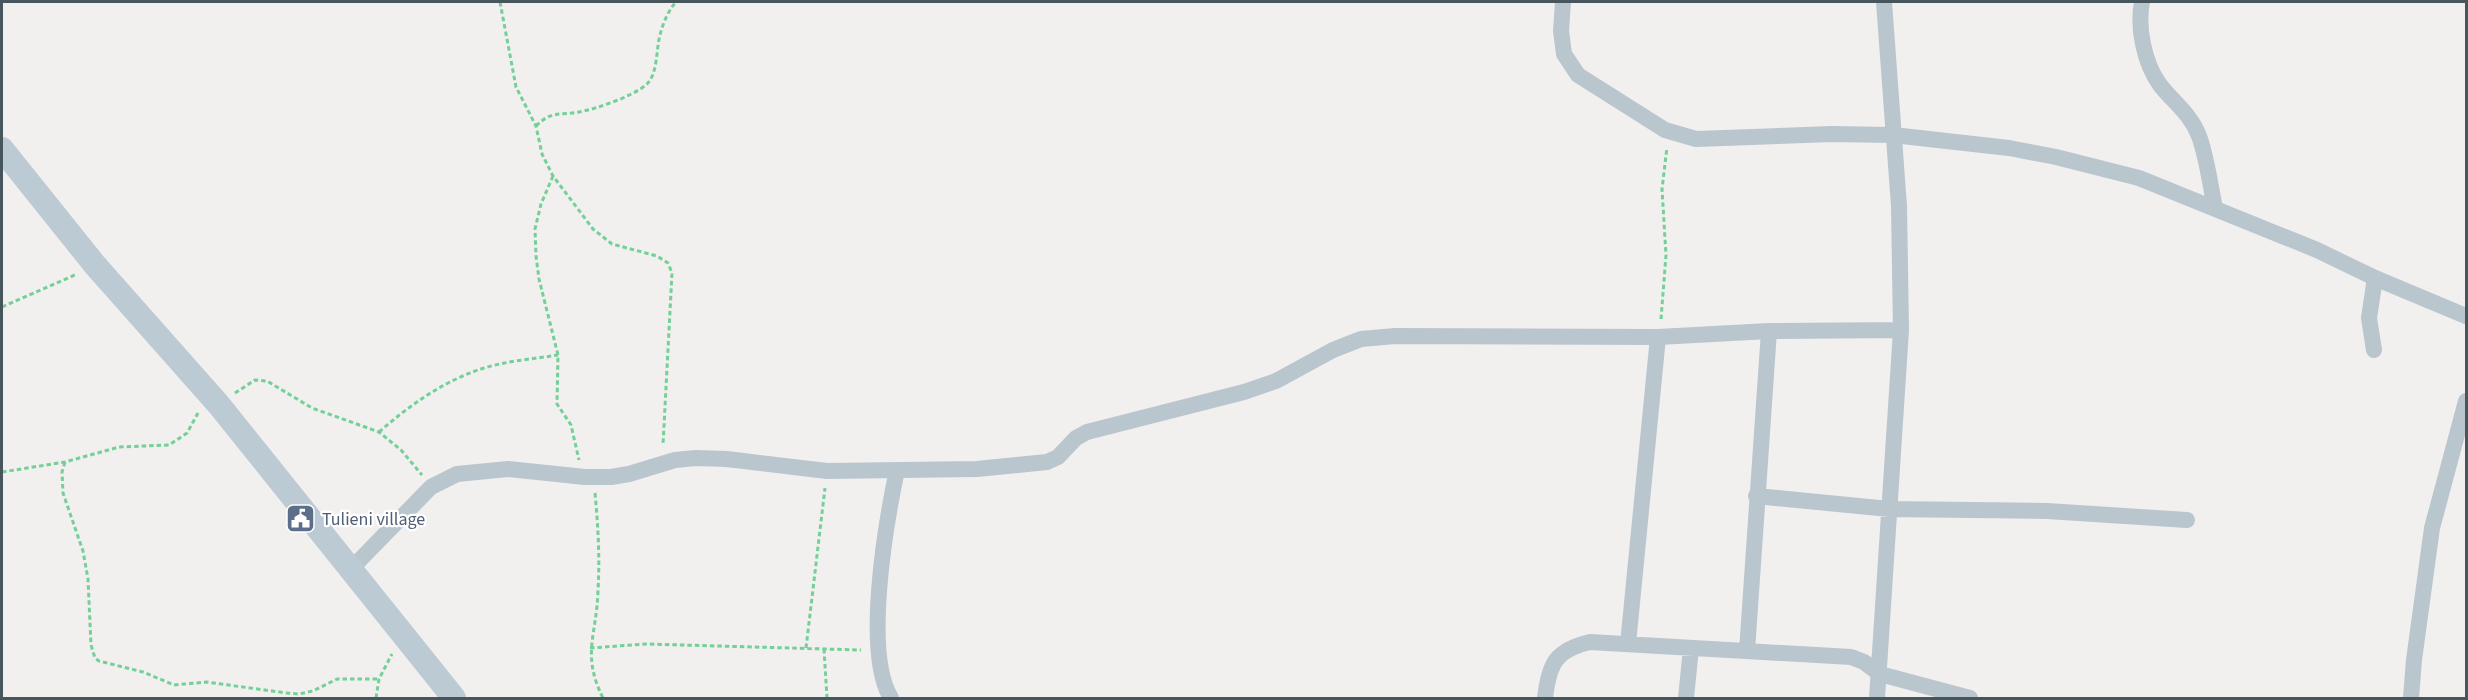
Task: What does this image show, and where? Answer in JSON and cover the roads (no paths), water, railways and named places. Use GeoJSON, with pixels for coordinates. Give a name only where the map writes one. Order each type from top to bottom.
{"type":"FeatureCollection","features":[{"type":"Feature","properties":{"kind":"street"},"geometry":{"type":"LineString","coordinates":[[1563,2],[1561,32],[1564,54],[1578,75],[1665,130],[1696,139],[1831,134],[1893,135],[2009,148],[2056,157],[2139,178],[2317,250],[2375,278],[2466,316]]}},
{"type":"Feature","properties":{"kind":"street"},"geometry":{"type":"LineString","coordinates":[[1877,699],[1901,330],[1899,217],[1884,2]]}},
{"type":"Feature","properties":{"kind":"street"},"geometry":{"type":"LineString","coordinates":[[2142,2],[2139,16],[2150,66],[2160,85],[2182,107],[2199,135],[2215,208]]}},
{"type":"Feature","properties":{"kind":"street"},"geometry":{"type":"LineString","coordinates":[[2,150],[95,265],[213,399],[454,699]]}},
{"type":"Feature","properties":{"kind":"street"},"geometry":{"type":"LineString","coordinates":[[2374,350],[2369,318],[2375,278]]}},
{"type":"Feature","properties":{"kind":"street"},"geometry":{"type":"LineString","coordinates":[[351,569],[431,487],[457,474],[486,470],[536,471],[590,477],[629,474],[663,463],[696,458],[727,459],[827,471],[943,471],[1047,462],[1058,458],[1076,438],[1087,432],[1276,381],[1333,350],[1361,339],[1458,335],[1658,337],[1769,331],[1901,330]]}},
{"type":"Feature","properties":{"kind":"street"},"geometry":{"type":"LineString","coordinates":[[1747,651],[1769,331]]}},
{"type":"Feature","properties":{"kind":"street"},"geometry":{"type":"LineString","coordinates":[[1628,644],[1658,337]]}},
{"type":"Feature","properties":{"kind":"street"},"geometry":{"type":"LineString","coordinates":[[2411,699],[2419,615],[2432,528],[2466,400]]}},
{"type":"Feature","properties":{"kind":"street"},"geometry":{"type":"LineString","coordinates":[[891,699],[883,680],[879,651],[878,605],[885,530],[897,470]]}},
{"type":"Feature","properties":{"kind":"street"},"geometry":{"type":"LineString","coordinates":[[1756,496],[1889,509],[2047,511],[2187,520]]}},
{"type":"Feature","properties":{"kind":"street"},"geometry":{"type":"LineString","coordinates":[[1545,699],[1555,660],[1568,648],[1590,642],[1851,657],[1864,662],[1880,674],[1970,699]]}},
{"type":"Feature","properties":{"kind":"street"},"geometry":{"type":"LineString","coordinates":[[1686,699],[1690,648]]}},
{"type":"Feature","properties":{"kind":"place","name":"Tulieni village"},"geometry":{"type":"Point","coordinates":[301,519]}}]}
